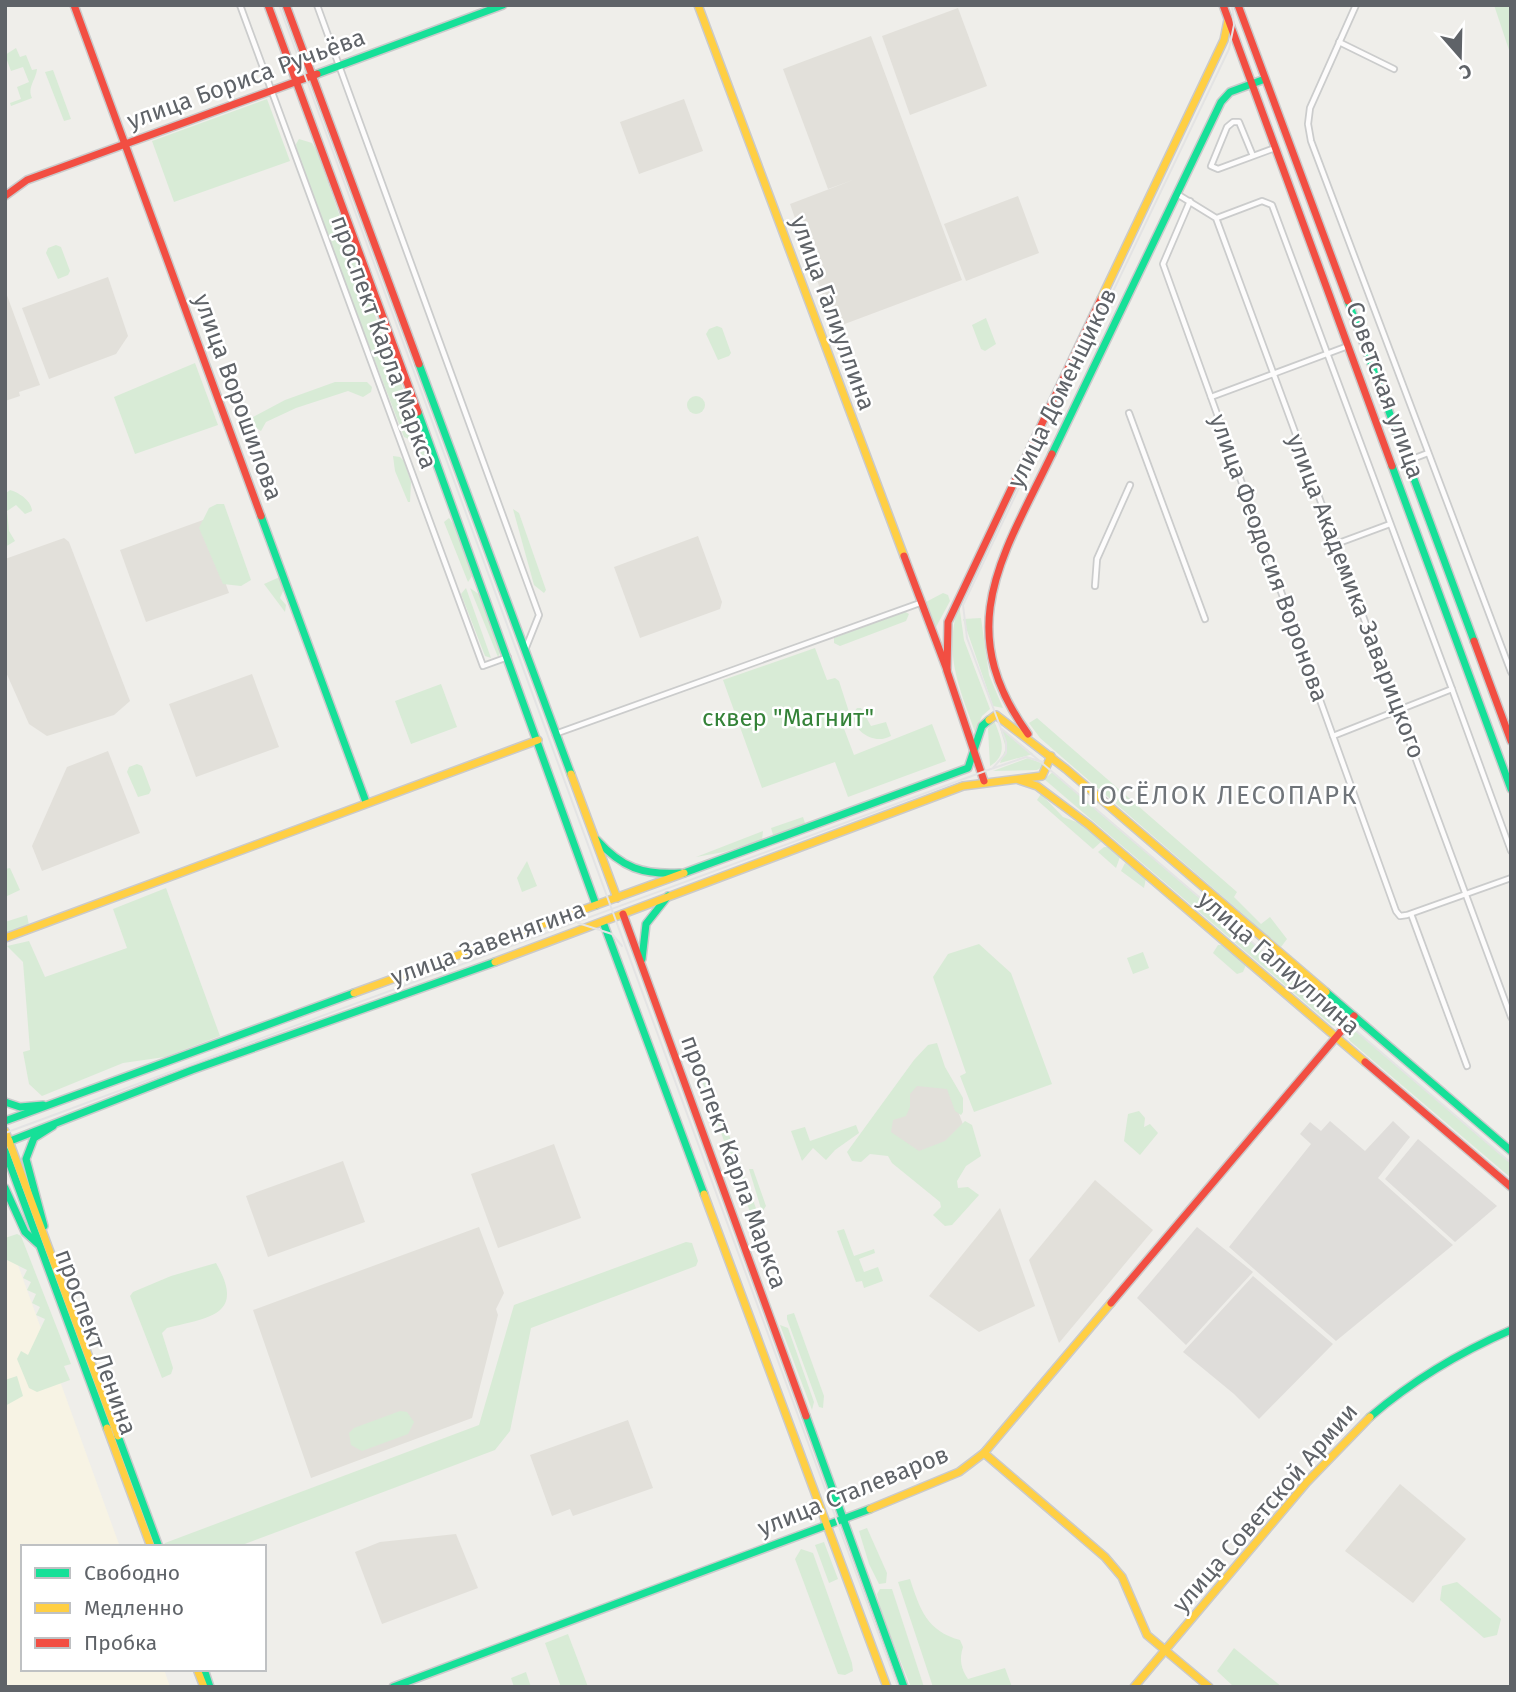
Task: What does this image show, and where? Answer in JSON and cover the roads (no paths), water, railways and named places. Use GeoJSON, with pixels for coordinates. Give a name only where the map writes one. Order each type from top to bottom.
{"type":"FeatureCollection","features":[{"type":"Feature","properties":{"kind":"main road","name":"улица Ворошилова"},"geometry":{"type":"LineString","coordinates":[[74,5],[366,802]]}},
{"type":"Feature","properties":{"kind":"main road","name":"проспект Карла Маркса"},"geometry":{"type":"LineString","coordinates":[[268,5],[508,657],[596,905],[887,1687]]}},
{"type":"Feature","properties":{"kind":"main road","name":"проспект Карла Маркса"},"geometry":{"type":"LineString","coordinates":[[286,5],[623,914],[904,1687]]}},
{"type":"Feature","properties":{"kind":"main road","name":"улица Бориса Ручьёва"},"geometry":{"type":"LineString","coordinates":[[5,196],[27,180],[503,5]]}},
{"type":"Feature","properties":{"kind":"main road","name":"улица Галиуллина"},"geometry":{"type":"LineString","coordinates":[[698,5],[947,670],[984,781],[1042,776],[1049,766],[1051,756]]}},
{"type":"Feature","properties":{"kind":"main road","name":"Советская улица"},"geometry":{"type":"LineString","coordinates":[[1223,5],[1511,789]]}},
{"type":"Feature","properties":{"kind":"main road","name":"Советская улица"},"geometry":{"type":"LineString","coordinates":[[1238,5],[1511,741]]}},
{"type":"Feature","properties":{"kind":"main road","name":"улица Доменщиков"},"geometry":{"type":"LineString","coordinates":[[947,670],[946,630],[979,549],[1224,40],[1228,19]]}},
{"type":"Feature","properties":{"kind":"main road","name":"улица Доменщиков"},"geometry":{"type":"LineString","coordinates":[[1034,742],[1010,712],[993,670],[988,628],[994,578],[1221,102],[1230,92],[1265,79]]}},
{"type":"Feature","properties":{"kind":"main road"},"geometry":{"type":"LineString","coordinates":[[1432,573],[1446,568]]}},
{"type":"Feature","properties":{"kind":"main road"},"geometry":{"type":"LineString","coordinates":[[933,635],[946,630]]}},
{"type":"Feature","properties":{"kind":"main road","name":"улица Галиуллина"},"geometry":{"type":"LineString","coordinates":[[974,753],[982,726],[996,715],[1034,742],[1511,1151]]}},
{"type":"Feature","properties":{"kind":"main road"},"geometry":{"type":"LineString","coordinates":[[5,938],[538,740]]}},
{"type":"Feature","properties":{"kind":"main road","name":"улица Завенягина"},"geometry":{"type":"LineString","coordinates":[[5,1121],[954,775],[968,768],[974,753]]}},
{"type":"Feature","properties":{"kind":"main road","name":"улица Галиуллина"},"geometry":{"type":"LineString","coordinates":[[1015,779],[1037,786],[1089,825],[1511,1187]]}},
{"type":"Feature","properties":{"kind":"main road","name":"улица Завенягина"},"geometry":{"type":"LineString","coordinates":[[7,1142],[192,1070],[603,922],[805,843],[984,781]]}},
{"type":"Feature","properties":{"kind":"main road"},"geometry":{"type":"LineString","coordinates":[[594,836],[628,870],[654,875],[681,873]]}},
{"type":"Feature","properties":{"kind":"main road"},"geometry":{"type":"LineString","coordinates":[[643,970],[640,944],[643,927],[654,909],[669,896]]}},
{"type":"Feature","properties":{"kind":"main road","name":"улица Сталеваров"},"geometry":{"type":"LineString","coordinates":[[393,1687],[843,1520],[949,1476],[984,1453],[1354,1016]]}},
{"type":"Feature","properties":{"kind":"main road","name":"улица Завенягина"},"geometry":{"type":"LineString","coordinates":[[5,1102],[20,1107],[54,1104]]}},
{"type":"Feature","properties":{"kind":"main road","name":"проспект Ленина"},"geometry":{"type":"LineString","coordinates":[[44,1245],[26,1159],[34,1138],[60,1122]]}},
{"type":"Feature","properties":{"kind":"main road","name":"проспект Ленина"},"geometry":{"type":"LineString","coordinates":[[5,1131],[150,1545]]}},
{"type":"Feature","properties":{"kind":"main road","name":"проспект Ленина"},"geometry":{"type":"LineString","coordinates":[[5,1152],[44,1245],[158,1545]]}},
{"type":"Feature","properties":{"kind":"main road"},"geometry":{"type":"LineString","coordinates":[[5,1188],[25,1232],[44,1245]]}},
{"type":"Feature","properties":{"kind":"main road","name":"улица Советской Армии"},"geometry":{"type":"LineString","coordinates":[[1134,1687],[1343,1440],[1419,1376],[1449,1358],[1511,1330]]}},
{"type":"Feature","properties":{"kind":"main road"},"geometry":{"type":"LineString","coordinates":[[984,1453],[1116,1569],[1147,1635],[1209,1687]]}},
{"type":"Feature","properties":{"kind":"street","name":"проспект Карла Маркса"},"geometry":{"type":"LineString","coordinates":[[240,5],[483,666],[508,657]]}},
{"type":"Feature","properties":{"kind":"street"},"geometry":{"type":"LineString","coordinates":[[317,5],[539,615],[524,651]]}},
{"type":"Feature","properties":{"kind":"street"},"geometry":{"type":"LineString","coordinates":[[1356,5],[1310,108],[1308,124],[1311,141],[1511,673]]}},
{"type":"Feature","properties":{"kind":"street"},"geometry":{"type":"LineString","coordinates":[[1339,42],[1394,69]]}},
{"type":"Feature","properties":{"kind":"street"},"geometry":{"type":"LineString","coordinates":[[1253,156],[1239,122],[1233,122],[1227,127],[1211,166],[1218,169],[1275,148]]}},
{"type":"Feature","properties":{"kind":"street"},"geometry":{"type":"LineString","coordinates":[[1177,194],[1216,218],[1262,201],[1272,205],[1511,851]]}},
{"type":"Feature","properties":{"kind":"street","name":"улица Феодосия Воронова"},"geometry":{"type":"LineString","coordinates":[[1190,201],[1162,262],[1400,916],[1411,914]]}},
{"type":"Feature","properties":{"kind":"street","name":"улица Академика Заварицкого"},"geometry":{"type":"LineString","coordinates":[[1216,218],[1511,1017]]}},
{"type":"Feature","properties":{"kind":"street"},"geometry":{"type":"LineString","coordinates":[[1210,397],[1348,346]]}},
{"type":"Feature","properties":{"kind":"street"},"geometry":{"type":"LineString","coordinates":[[1129,413],[1205,620]]}},
{"type":"Feature","properties":{"kind":"street"},"geometry":{"type":"LineString","coordinates":[[1407,461],[1428,453]]}},
{"type":"Feature","properties":{"kind":"street"},"geometry":{"type":"LineString","coordinates":[[1095,586],[1100,551],[1130,485]]}},
{"type":"Feature","properties":{"kind":"street"},"geometry":{"type":"LineString","coordinates":[[1336,544],[1390,524]]}},
{"type":"Feature","properties":{"kind":"street"},"geometry":{"type":"LineString","coordinates":[[555,734],[920,603]]}},
{"type":"Feature","properties":{"kind":"street"},"geometry":{"type":"LineString","coordinates":[[1333,736],[1452,689]]}},
{"type":"Feature","properties":{"kind":"street"},"geometry":{"type":"LineString","coordinates":[[1467,1066],[1411,914],[1511,878]]}},
{"type":"Feature","properties":{"kind":"tram line"},"geometry":{"type":"LineString","coordinates":[[279,5],[898,1687]]}},
{"type":"Feature","properties":{"kind":"tram line"},"geometry":{"type":"LineString","coordinates":[[993,768],[1006,753],[1006,742],[967,638],[963,605],[1229,49],[1234,25],[1232,5]]}},
{"type":"Feature","properties":{"kind":"tram line"},"geometry":{"type":"LineString","coordinates":[[1002,729],[1511,1163]]}},
{"type":"Feature","properties":{"kind":"tram line"},"geometry":{"type":"LineString","coordinates":[[5,1133],[988,770],[1026,757],[1043,762]]}},
{"type":"Feature","properties":{"kind":"tram line"},"geometry":{"type":"LineString","coordinates":[[578,923],[612,934],[622,946]]}},
{"type":"Feature","properties":{"kind":"district","name":"ПОСЁЛОК ЛЕСОПАРК"},"geometry":{"type":"Point","coordinates":[1219,795]}},
{"type":"Feature","properties":{"kind":"park label","name":"сквер \"Магнит\""},"geometry":{"type":"Point","coordinates":[788,718]}}]}
